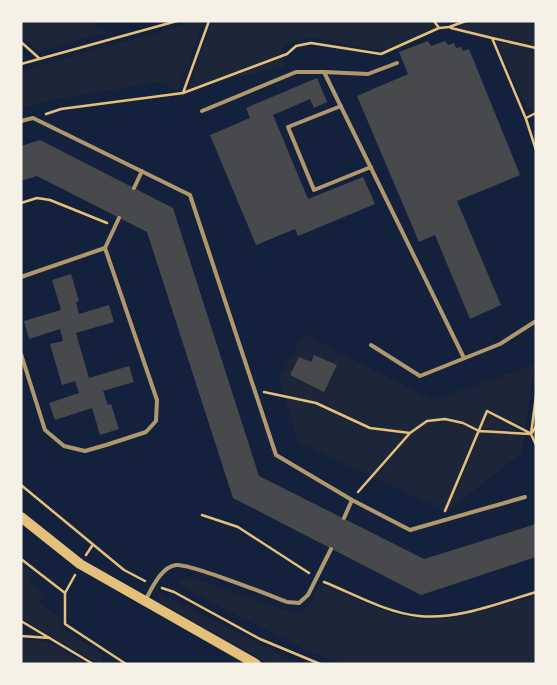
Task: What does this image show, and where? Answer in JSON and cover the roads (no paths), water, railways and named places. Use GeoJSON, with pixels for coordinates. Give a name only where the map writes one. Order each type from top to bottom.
{"type":"FeatureCollection","features":[{"type":"Feature","properties":{"kind":"main road"},"geometry":{"type":"LineString","coordinates":[[21,517],[66,555],[80,564],[256,664]]}},
{"type":"Feature","properties":{"kind":"lane"},"geometry":{"type":"LineString","coordinates":[[202,112],[296,72],[368,74],[397,63]]}},
{"type":"Feature","properties":{"kind":"lane"},"geometry":{"type":"LineString","coordinates":[[324,72],[464,358]]}},
{"type":"Feature","properties":{"kind":"lane"},"geometry":{"type":"LineString","coordinates":[[341,106],[288,126],[314,190],[371,167]]}},
{"type":"Feature","properties":{"kind":"lane"},"geometry":{"type":"LineString","coordinates":[[21,121],[32,118],[190,195],[276,455],[352,500],[410,530],[525,497]]}},
{"type":"Feature","properties":{"kind":"lane"},"geometry":{"type":"LineString","coordinates":[[134,188],[142,172]]}},
{"type":"Feature","properties":{"kind":"lane"},"geometry":{"type":"LineString","coordinates":[[21,354],[45,430],[64,446],[84,451],[146,432],[156,421],[157,400],[105,248],[119,218]]}},
{"type":"Feature","properties":{"kind":"lane"},"geometry":{"type":"LineString","coordinates":[[21,277],[105,248]]}},
{"type":"Feature","properties":{"kind":"lane"},"geometry":{"type":"LineString","coordinates":[[371,345],[420,376],[500,344],[536,321]]}},
{"type":"Feature","properties":{"kind":"lane"},"geometry":{"type":"LineString","coordinates":[[344,518],[352,500]]}},
{"type":"Feature","properties":{"kind":"lane"},"geometry":{"type":"LineString","coordinates":[[145,601],[164,571],[176,565],[195,569],[293,603],[299,603],[308,595],[331,549]]}}]}
